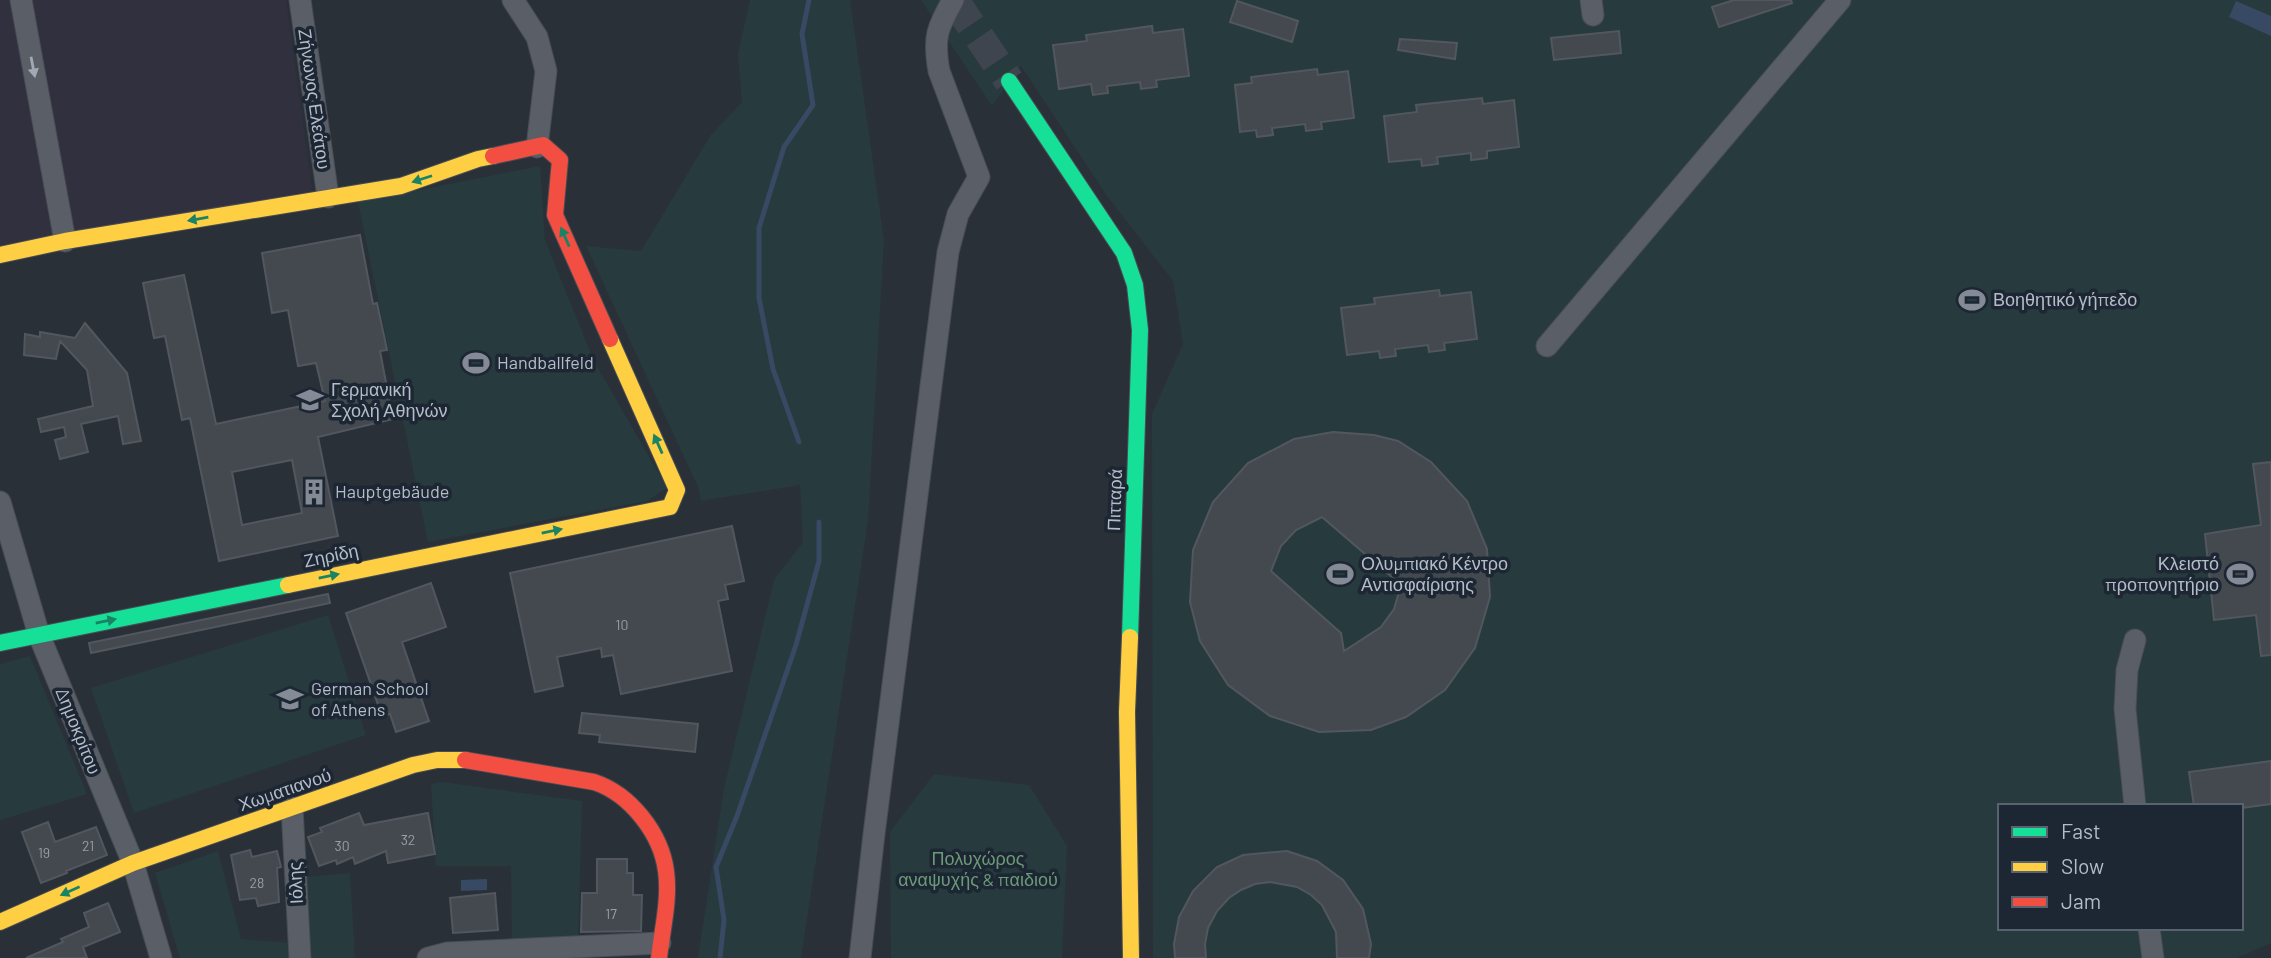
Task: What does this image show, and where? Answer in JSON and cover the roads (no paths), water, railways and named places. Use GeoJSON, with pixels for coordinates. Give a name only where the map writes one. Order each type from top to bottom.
{"type":"FeatureCollection","features":[{"type":"Feature","properties":{"kind":"street"},"geometry":{"type":"LineString","coordinates":[[21,0],[65,242]]}},
{"type":"Feature","properties":{"kind":"street","name":"Ζήνωνος Ελεάτου"},"geometry":{"type":"LineString","coordinates":[[300,0],[328,198]]}},
{"type":"Feature","properties":{"kind":"street"},"geometry":{"type":"LineString","coordinates":[[0,255],[401,186],[478,159],[537,146],[546,71],[537,37],[513,0]]}},
{"type":"Feature","properties":{"kind":"street"},"geometry":{"type":"LineString","coordinates":[[860,958],[948,253],[958,214],[979,177],[939,71],[936,54],[939,26],[953,0]]}},
{"type":"Feature","properties":{"kind":"street"},"geometry":{"type":"LineString","coordinates":[[1547,346],[1840,0]]}},
{"type":"Feature","properties":{"kind":"street","name":"Πιτταρά"},"geometry":{"type":"LineString","coordinates":[[1009,81],[1125,253],[1137,292],[1140,341],[1128,712],[1131,958]]}},
{"type":"Feature","properties":{"kind":"street","name":"Ζηρίδη"},"geometry":{"type":"LineString","coordinates":[[0,643],[670,507],[677,490],[555,215],[560,160],[543,145],[537,146]]}},
{"type":"Feature","properties":{"kind":"street","name":"Δημοκρίτου"},"geometry":{"type":"LineString","coordinates":[[0,502],[39,635],[133,863],[162,958]]}},
{"type":"Feature","properties":{"kind":"street"},"geometry":{"type":"LineString","coordinates":[[2135,639],[2127,670],[2124,709],[2136,804]]}},
{"type":"Feature","properties":{"kind":"street","name":"Χωματιανού"},"geometry":{"type":"LineString","coordinates":[[0,922],[133,863],[413,765],[462,759],[594,782],[610,788],[626,800],[643,821],[661,854],[666,870],[660,951]]}},
{"type":"Feature","properties":{"kind":"street","name":"Ιόλης"},"geometry":{"type":"LineString","coordinates":[[292,807],[300,958]]}},
{"type":"Feature","properties":{"kind":"street"},"geometry":{"type":"LineString","coordinates":[[2149,930],[2153,958]]}},
{"type":"Feature","properties":{"kind":"street"},"geometry":{"type":"LineString","coordinates":[[441,956],[660,951]]}},
{"type":"Feature","properties":{"kind":"water"},"geometry":{"type":"Polygon","coordinates":[[[2236,1],[2271,16],[2271,36],[2229,17],[2236,1]]]}},
{"type":"Feature","properties":{"kind":"water"},"geometry":{"type":"Polygon","coordinates":[[[487,879],[487,890],[461,891],[461,880],[487,879]]]}},
{"type":"Feature","properties":{"kind":"waterway"},"geometry":{"type":"LineString","coordinates":[[799,442],[773,369],[759,298],[759,228],[784,147],[813,105],[802,34],[809,0]]}},
{"type":"Feature","properties":{"kind":"waterway"},"geometry":{"type":"LineString","coordinates":[[720,958],[724,920],[716,867],[737,816],[796,645],[819,561],[819,522]]}},
{"type":"Feature","properties":{"kind":"tunnel"},"geometry":{"type":"LineString","coordinates":[[954,0],[1009,81]]}},
{"type":"Feature","properties":{"kind":"place","name":"Βοηθητικό γήπεδο"},"geometry":{"type":"Point","coordinates":[1972,300]}},
{"type":"Feature","properties":{"kind":"place","name":"Handballfeld"},"geometry":{"type":"Point","coordinates":[476,363]}},
{"type":"Feature","properties":{"kind":"place","name":"Γερμανική Σχολή Αθηνών"},"geometry":{"type":"Point","coordinates":[310,400]}},
{"type":"Feature","properties":{"kind":"place","name":"Hauptgebäude"},"geometry":{"type":"Point","coordinates":[314,492]}},
{"type":"Feature","properties":{"kind":"place","name":"Ολυμπιακό Κέντρο Αντισφαίρισης"},"geometry":{"type":"Point","coordinates":[1340,574]}},
{"type":"Feature","properties":{"kind":"place","name":"Κλειστό προπονητήριο"},"geometry":{"type":"Point","coordinates":[2240,574]}},
{"type":"Feature","properties":{"kind":"place","name":"German School of Athens"},"geometry":{"type":"Point","coordinates":[290,699]}},
{"type":"Feature","properties":{"kind":"park label","name":"Πολυχώρος αναψυχής & παιδιού"},"geometry":{"type":"Point","coordinates":[978,869]}}]}
